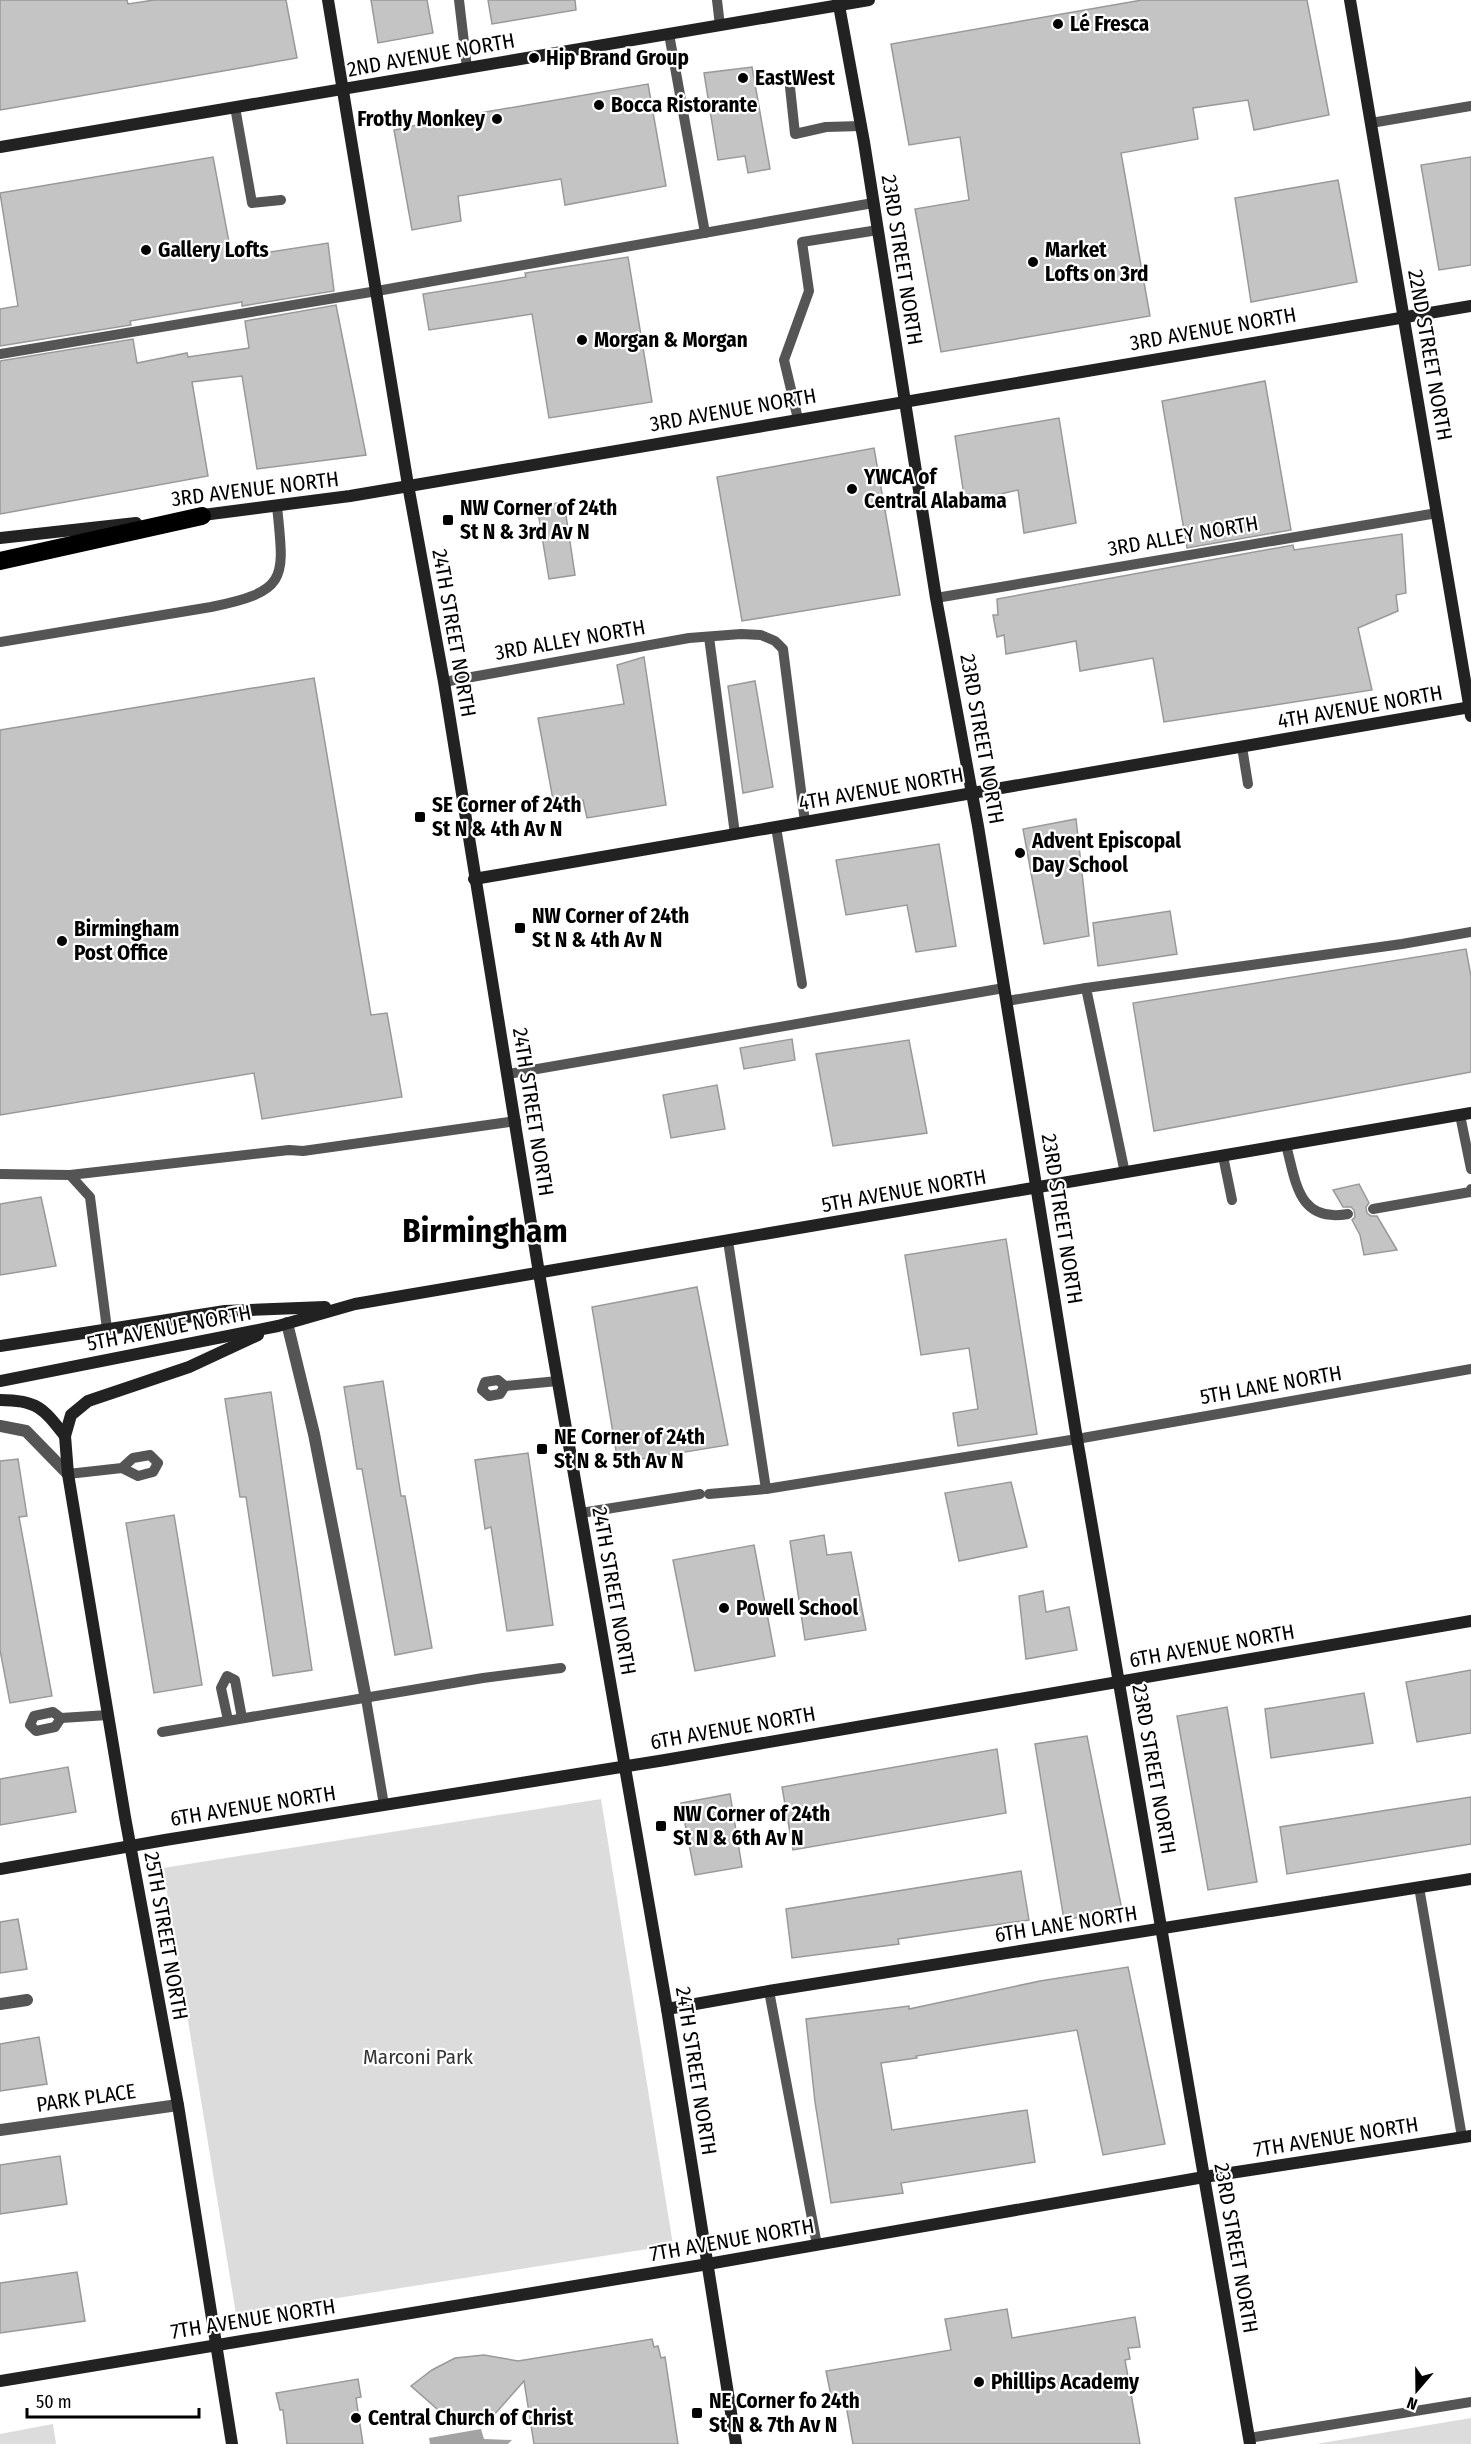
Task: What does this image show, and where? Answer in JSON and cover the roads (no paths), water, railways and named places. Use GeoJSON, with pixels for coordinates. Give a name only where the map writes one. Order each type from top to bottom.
{"type":"FeatureCollection","features":[{"type":"Feature","properties":{"kind":"highway"},"geometry":{"type":"LineString","coordinates":[[0,561],[202,516]]}},
{"type":"Feature","properties":{"kind":"street","name":"24TH STREET NORTH"},"geometry":{"type":"LineString","coordinates":[[328,0],[408,485],[444,682],[539,1273],[667,2009],[736,2444]]}},
{"type":"Feature","properties":{"kind":"street","name":"2ND AVENUE NORTH"},"geometry":{"type":"LineString","coordinates":[[0,147],[720,26],[838,3],[869,0]]}},
{"type":"Feature","properties":{"kind":"street","name":"22ND STREET NORTH"},"geometry":{"type":"LineString","coordinates":[[1350,0],[1471,710]]}},
{"type":"Feature","properties":{"kind":"street","name":"23RD STREET NORTH"},"geometry":{"type":"LineString","coordinates":[[838,3],[861,126],[936,598],[973,793],[1077,1439],[1249,2441]]}},
{"type":"Feature","properties":{"kind":"street","name":"3RD AVENUE NORTH"},"geometry":{"type":"LineString","coordinates":[[0,538],[202,516],[350,496],[1471,306]]}},
{"type":"Feature","properties":{"kind":"street","name":"4TH AVENUE NORTH"},"geometry":{"type":"LineString","coordinates":[[474,879],[1471,710]]}},
{"type":"Feature","properties":{"kind":"street","name":"5TH AVENUE NORTH"},"geometry":{"type":"LineString","coordinates":[[0,1346],[225,1311],[344,1306],[1466,1114]]}},
{"type":"Feature","properties":{"kind":"street","name":"5TH AVENUE NORTH"},"geometry":{"type":"LineString","coordinates":[[0,1381],[283,1325],[344,1306]]}},
{"type":"Feature","properties":{"kind":"street"},"geometry":{"type":"LineString","coordinates":[[65,1436],[71,1415],[88,1401],[189,1367],[283,1325],[314,1434],[366,1699]]}},
{"type":"Feature","properties":{"kind":"street"},"geometry":{"type":"LineString","coordinates":[[0,1400],[21,1400],[45,1410],[65,1436]]}},
{"type":"Feature","properties":{"kind":"street"},"geometry":{"type":"LineString","coordinates":[[0,1426],[26,1431],[68,1474]]}},
{"type":"Feature","properties":{"kind":"street","name":"25TH STREET NORTH"},"geometry":{"type":"LineString","coordinates":[[65,1436],[68,1474],[130,1846],[178,2105],[232,2444]]}},
{"type":"Feature","properties":{"kind":"street","name":"6TH AVENUE NORTH"},"geometry":{"type":"LineString","coordinates":[[0,1869],[625,1766],[1471,1622]]}},
{"type":"Feature","properties":{"kind":"street","name":"6TH LANE NORTH"},"geometry":{"type":"LineString","coordinates":[[667,2009],[1471,1879]]}},
{"type":"Feature","properties":{"kind":"street"},"geometry":{"type":"LineString","coordinates":[[0,2004],[27,2000]]}},
{"type":"Feature","properties":{"kind":"street","name":"PARK PLACE"},"geometry":{"type":"LineString","coordinates":[[0,2130],[178,2105]]}},
{"type":"Feature","properties":{"kind":"street","name":"7TH AVENUE NORTH"},"geometry":{"type":"LineString","coordinates":[[0,2381],[708,2264],[1204,2177],[1467,2136]]}},
{"type":"Feature","properties":{"kind":"lane"},"geometry":{"type":"LineString","coordinates":[[459,0],[467,68]]}},
{"type":"Feature","properties":{"kind":"lane"},"geometry":{"type":"LineString","coordinates":[[717,0],[720,26]]}},
{"type":"Feature","properties":{"kind":"lane"},"geometry":{"type":"LineString","coordinates":[[669,34],[705,233]]}},
{"type":"Feature","properties":{"kind":"lane"},"geometry":{"type":"LineString","coordinates":[[790,87],[795,134],[826,127],[861,126]]}},
{"type":"Feature","properties":{"kind":"lane"},"geometry":{"type":"LineString","coordinates":[[1371,123],[1471,106]]}},
{"type":"Feature","properties":{"kind":"lane"},"geometry":{"type":"LineString","coordinates":[[235,107],[252,203],[281,200]]}},
{"type":"Feature","properties":{"kind":"lane"},"geometry":{"type":"LineString","coordinates":[[0,354],[377,291],[873,203]]}},
{"type":"Feature","properties":{"kind":"lane"},"geometry":{"type":"LineString","coordinates":[[798,419],[784,360],[809,291],[802,242],[878,230]]}},
{"type":"Feature","properties":{"kind":"lane"},"geometry":{"type":"LineString","coordinates":[[0,642],[211,607],[234,602],[261,592],[275,580],[280,572],[282,559],[277,506]]}},
{"type":"Feature","properties":{"kind":"lane","name":"3RD ALLEY NORTH"},"geometry":{"type":"LineString","coordinates":[[936,598],[1437,513]]}},
{"type":"Feature","properties":{"kind":"lane","name":"3RD ALLEY NORTH"},"geometry":{"type":"LineString","coordinates":[[444,682],[667,642],[741,634],[761,635],[775,641],[783,649],[805,822]]}},
{"type":"Feature","properties":{"kind":"lane"},"geometry":{"type":"LineString","coordinates":[[709,638],[735,834]]}},
{"type":"Feature","properties":{"kind":"lane"},"geometry":{"type":"LineString","coordinates":[[1242,747],[1248,784]]}},
{"type":"Feature","properties":{"kind":"lane"},"geometry":{"type":"LineString","coordinates":[[776,827],[802,984]]}},
{"type":"Feature","properties":{"kind":"lane"},"geometry":{"type":"LineString","coordinates":[[508,1074],[1006,995],[1086,988],[1402,944],[1471,932]]}},
{"type":"Feature","properties":{"kind":"lane"},"geometry":{"type":"LineString","coordinates":[[1086,988],[1125,1173]]}},
{"type":"Feature","properties":{"kind":"lane"},"geometry":{"type":"LineString","coordinates":[[1466,1114],[1471,1169]]}},
{"type":"Feature","properties":{"kind":"lane"},"geometry":{"type":"LineString","coordinates":[[0,1174],[70,1175],[289,1150],[303,1151],[516,1121]]}},
{"type":"Feature","properties":{"kind":"lane"},"geometry":{"type":"LineString","coordinates":[[1286,1145],[1301,1195],[1311,1210],[1327,1215],[1348,1214]]}},
{"type":"Feature","properties":{"kind":"lane"},"geometry":{"type":"LineString","coordinates":[[1223,1156],[1232,1200]]}},
{"type":"Feature","properties":{"kind":"lane"},"geometry":{"type":"LineString","coordinates":[[70,1175],[90,1197],[107,1329]]}},
{"type":"Feature","properties":{"kind":"lane"},"geometry":{"type":"LineString","coordinates":[[1373,1209],[1471,1190]]}},
{"type":"Feature","properties":{"kind":"lane"},"geometry":{"type":"LineString","coordinates":[[728,1241],[766,1489]]}},
{"type":"Feature","properties":{"kind":"lane","name":"5TH LANE NORTH"},"geometry":{"type":"LineString","coordinates":[[581,1513],[705,1494],[766,1489],[1077,1439],[1471,1369]]}},
{"type":"Feature","properties":{"kind":"lane"},"geometry":{"type":"LineString","coordinates":[[505,1386],[558,1381]]}},
{"type":"Feature","properties":{"kind":"lane"},"geometry":{"type":"LineString","coordinates":[[68,1474],[122,1468]]}},
{"type":"Feature","properties":{"kind":"lane"},"geometry":{"type":"LineString","coordinates":[[162,1732],[483,1678],[561,1668]]}},
{"type":"Feature","properties":{"kind":"lane"},"geometry":{"type":"LineString","coordinates":[[228,1720],[221,1688],[227,1676],[235,1680],[242,1718]]}},
{"type":"Feature","properties":{"kind":"lane"},"geometry":{"type":"LineString","coordinates":[[366,1699],[384,1805]]}},
{"type":"Feature","properties":{"kind":"lane"},"geometry":{"type":"LineString","coordinates":[[61,1718],[108,1715]]}},
{"type":"Feature","properties":{"kind":"lane"},"geometry":{"type":"LineString","coordinates":[[1419,1887],[1467,2136]]}},
{"type":"Feature","properties":{"kind":"lane"},"geometry":{"type":"LineString","coordinates":[[769,1991],[817,2245]]}},
{"type":"Feature","properties":{"kind":"lane"},"geometry":{"type":"LineString","coordinates":[[1249,2441],[1471,2402]]}},
{"type":"Feature","properties":{"kind":"place","name":"Lé Fresca"},"geometry":{"type":"Point","coordinates":[1058,24]}},
{"type":"Feature","properties":{"kind":"place","name":"Hip Brand Group"},"geometry":{"type":"Point","coordinates":[534,58]}},
{"type":"Feature","properties":{"kind":"place","name":"EastWest"},"geometry":{"type":"Point","coordinates":[743,78]}},
{"type":"Feature","properties":{"kind":"place","name":"Bocca Ristorante"},"geometry":{"type":"Point","coordinates":[599,105]}},
{"type":"Feature","properties":{"kind":"place","name":"Frothy Monkey"},"geometry":{"type":"Point","coordinates":[497,119]}},
{"type":"Feature","properties":{"kind":"place","name":"Gallery Lofts"},"geometry":{"type":"Point","coordinates":[146,250]}},
{"type":"Feature","properties":{"kind":"place","name":"Market Lofts on 3rd"},"geometry":{"type":"Point","coordinates":[1033,262]}},
{"type":"Feature","properties":{"kind":"place","name":"Morgan & Morgan"},"geometry":{"type":"Point","coordinates":[582,340]}},
{"type":"Feature","properties":{"kind":"place","name":"YWCA of Central Alabama"},"geometry":{"type":"Point","coordinates":[852,489]}},
{"type":"Feature","properties":{"kind":"place","name":"NW Corner of 24th St N & 3rd Av N"},"geometry":{"type":"Point","coordinates":[448,520]}},
{"type":"Feature","properties":{"kind":"place","name":"SE Corner of 24th St N & 4th Av N"},"geometry":{"type":"Point","coordinates":[420,817]}},
{"type":"Feature","properties":{"kind":"place","name":"Advent Episcopal Day School"},"geometry":{"type":"Point","coordinates":[1020,853]}},
{"type":"Feature","properties":{"kind":"place","name":"NW Corner of 24th St N & 4th Av N"},"geometry":{"type":"Point","coordinates":[520,928]}},
{"type":"Feature","properties":{"kind":"place","name":"Birmingham Post Office"},"geometry":{"type":"Point","coordinates":[62,941]}},
{"type":"Feature","properties":{"kind":"place","name":"NE Corner of 24th St N & 5th Av N"},"geometry":{"type":"Point","coordinates":[542,1449]}},
{"type":"Feature","properties":{"kind":"place","name":"Powell School"},"geometry":{"type":"Point","coordinates":[724,1608]}},
{"type":"Feature","properties":{"kind":"place","name":"NW Corner of 24th St N & 6th Av N"},"geometry":{"type":"Point","coordinates":[661,1826]}},
{"type":"Feature","properties":{"kind":"place","name":"Phillips Academy"},"geometry":{"type":"Point","coordinates":[979,2382]}},
{"type":"Feature","properties":{"kind":"place","name":"NE Corner fo 24th St N & 7th Av N"},"geometry":{"type":"Point","coordinates":[697,2413]}},
{"type":"Feature","properties":{"kind":"place","name":"Central Church of Christ"},"geometry":{"type":"Point","coordinates":[356,2418]}},
{"type":"Feature","properties":{"kind":"district","name":"Birmingham"},"geometry":{"type":"Point","coordinates":[485,1231]}},
{"type":"Feature","properties":{"kind":"park label","name":"Marconi Park"},"geometry":{"type":"Point","coordinates":[418,2057]}}]}
